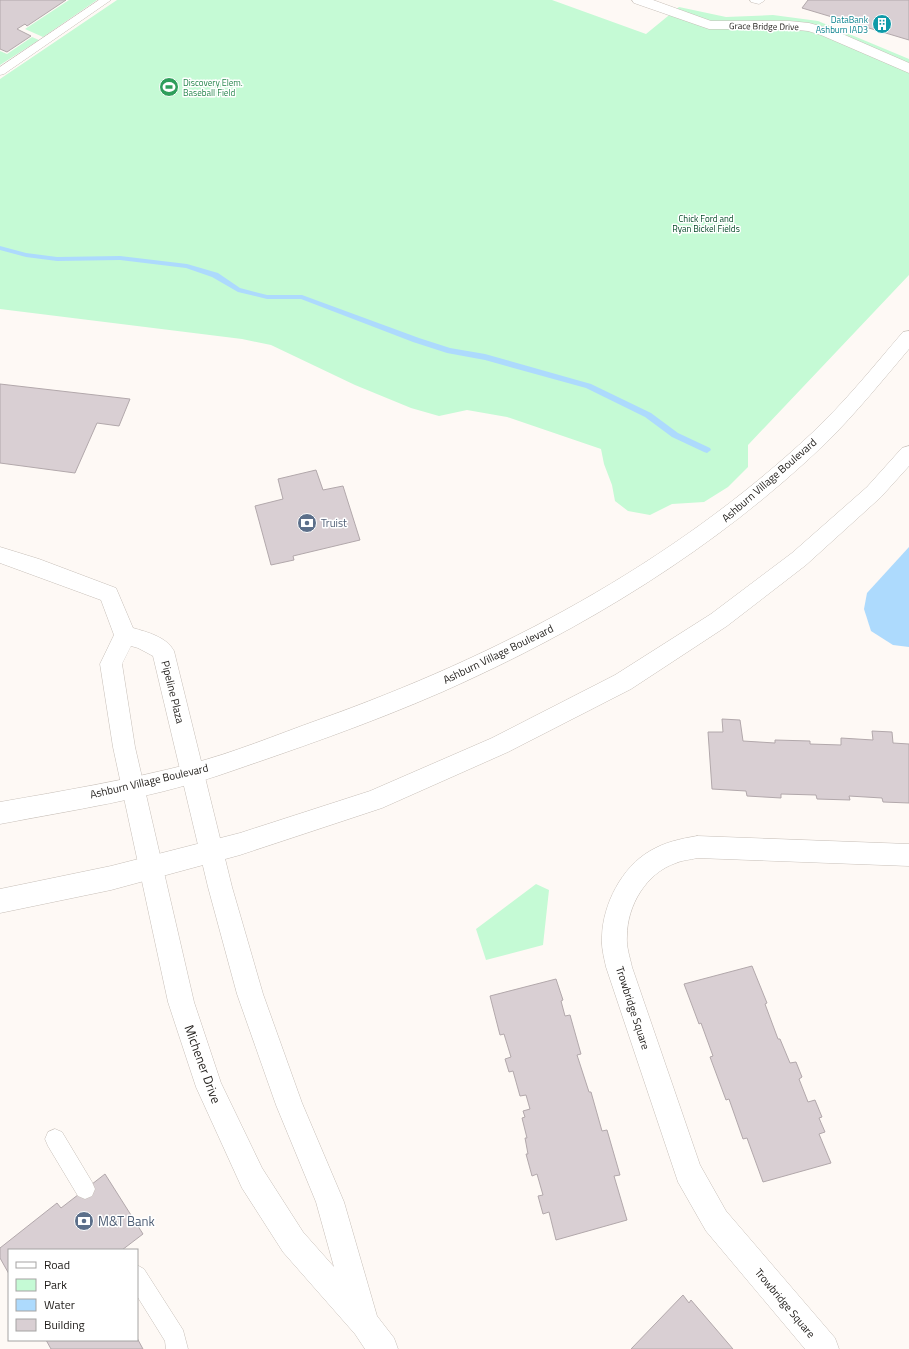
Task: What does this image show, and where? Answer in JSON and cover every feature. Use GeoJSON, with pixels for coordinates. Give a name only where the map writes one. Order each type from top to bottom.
{"type":"FeatureCollection","features":[{"type":"Feature","properties":{"kind":"street","name":"Grace Bridge Drive"},"geometry":{"type":"LineString","coordinates":[[638,0],[709,25],[789,25],[809,27],[826,32],[909,68]]}},
{"type":"Feature","properties":{"kind":"street","name":"Ashburn Village Boulevard"},"geometry":{"type":"LineString","coordinates":[[0,813],[192,774],[382,707],[491,660],[577,615],[709,531],[757,493],[807,450],[844,412],[909,337]]}},
{"type":"Feature","properties":{"kind":"street"},"geometry":{"type":"LineString","coordinates":[[0,901],[111,878],[240,844],[374,800],[500,745],[623,682],[719,620],[800,559],[874,492],[909,453]]}},
{"type":"Feature","properties":{"kind":"street"},"geometry":{"type":"LineString","coordinates":[[0,555],[32,565],[109,594],[125,635],[111,664],[132,787]]}},
{"type":"Feature","properties":{"kind":"street","name":"Pipeline Plaza"},"geometry":{"type":"LineString","coordinates":[[125,635],[144,640],[162,651],[192,774]]}},
{"type":"Feature","properties":{"kind":"street","name":"Michener Drive"},"geometry":{"type":"LineString","coordinates":[[192,774],[211,851],[250,994],[289,1105],[330,1202],[365,1324]]}},
{"type":"Feature","properties":{"kind":"street","name":"Michener Drive"},"geometry":{"type":"LineString","coordinates":[[132,787],[181,1002],[208,1087],[252,1178],[294,1242],[365,1324],[383,1349]]}},
{"type":"Feature","properties":{"kind":"street","name":"Trowbridge Square"},"geometry":{"type":"LineString","coordinates":[[824,1349],[716,1221],[688,1172],[619,967],[614,937],[618,910],[630,885],[648,866],[670,854],[697,846],[909,855]]}},
{"type":"Feature","properties":{"kind":"lane"},"geometry":{"type":"LineString","coordinates":[[0,72],[106,0]]}},
{"type":"Feature","properties":{"kind":"lane"},"geometry":{"type":"LineString","coordinates":[[55,1140],[85,1189]]}},
{"type":"Feature","properties":{"kind":"lane"},"geometry":{"type":"LineString","coordinates":[[138,1278],[175,1338],[177,1349]]}},
{"type":"Feature","properties":{"kind":"green space"},"geometry":{"type":"Polygon","coordinates":[[[69,0],[97,0],[43,37],[25,29],[69,0]]]}},
{"type":"Feature","properties":{"kind":"green space","name":"Chick Ford and Ryan Bickel Fields"},"geometry":{"type":"Polygon","coordinates":[[[117,0],[552,0],[646,34],[679,7],[726,17],[773,15],[818,21],[909,59],[909,275],[748,445],[748,467],[728,487],[704,502],[672,504],[650,515],[628,511],[615,501],[612,485],[604,464],[601,449],[507,417],[467,410],[439,416],[411,408],[355,385],[271,345],[242,339],[0,309],[0,79],[117,0]]]}},
{"type":"Feature","properties":{"kind":"green space"},"geometry":{"type":"Polygon","coordinates":[[[32,37],[39,40],[0,65],[0,51],[7,54],[32,37]]]}},
{"type":"Feature","properties":{"kind":"green space"},"geometry":{"type":"Polygon","coordinates":[[[536,884],[549,890],[543,945],[486,960],[476,929],[536,884]]]}},
{"type":"Feature","properties":{"kind":"water"},"geometry":{"type":"Polygon","coordinates":[[[909,547],[909,647],[893,645],[871,631],[864,609],[867,593],[909,547]]]}},
{"type":"Feature","properties":{"kind":"building"},"geometry":{"type":"Polygon","coordinates":[[[0,0],[66,0],[27,26],[25,24],[17,29],[31,36],[7,52],[0,49],[0,0]]]}},
{"type":"Feature","properties":{"kind":"building","name":"DataBank Ashburn IAD3"},"geometry":{"type":"Polygon","coordinates":[[[808,0],[909,0],[909,40],[802,8],[808,0]]]}},
{"type":"Feature","properties":{"kind":"building"},"geometry":{"type":"Polygon","coordinates":[[[0,384],[130,399],[119,426],[97,423],[75,473],[0,463],[0,384]]]}},
{"type":"Feature","properties":{"kind":"building","name":"Truist"},"geometry":{"type":"Polygon","coordinates":[[[316,470],[323,490],[343,486],[360,540],[293,556],[294,560],[271,565],[255,506],[283,499],[278,479],[316,470]]]}},
{"type":"Feature","properties":{"kind":"building"},"geometry":{"type":"Polygon","coordinates":[[[722,719],[740,720],[743,741],[775,743],[775,740],[810,741],[810,744],[841,745],[841,738],[873,740],[872,731],[892,732],[893,743],[909,744],[909,803],[883,802],[882,798],[849,796],[850,800],[817,799],[816,795],[781,794],[781,798],[747,796],[746,791],[712,789],[708,732],[723,732],[722,719]]]}},
{"type":"Feature","properties":{"kind":"building"},"geometry":{"type":"Polygon","coordinates":[[[752,966],[767,1003],[765,1004],[778,1039],[780,1039],[790,1063],[796,1062],[802,1077],[799,1079],[808,1102],[815,1100],[822,1117],[819,1118],[825,1132],[819,1134],[831,1163],[763,1182],[747,1138],[743,1139],[729,1099],[726,1100],[710,1057],[713,1056],[684,984],[752,966]]]}},
{"type":"Feature","properties":{"kind":"building"},"geometry":{"type":"Polygon","coordinates":[[[556,979],[563,1000],[561,1001],[565,1016],[570,1015],[581,1054],[577,1055],[589,1092],[591,1092],[602,1131],[607,1130],[620,1175],[614,1176],[627,1220],[556,1240],[549,1212],[543,1214],[538,1196],[543,1195],[537,1174],[532,1176],[526,1154],[528,1154],[525,1138],[527,1138],[522,1118],[525,1117],[523,1111],[530,1109],[526,1095],[520,1096],[513,1071],[509,1072],[505,1059],[511,1057],[504,1034],[500,1035],[490,996],[556,979]]]}},
{"type":"Feature","properties":{"kind":"building","name":"M&T Bank"},"geometry":{"type":"Polygon","coordinates":[[[105,1174],[143,1234],[123,1249],[8,1249],[8,1272],[0,1258],[0,1248],[57,1203],[61,1208],[105,1174]]]}},
{"type":"Feature","properties":{"kind":"building"},"geometry":{"type":"Polygon","coordinates":[[[683,1295],[689,1303],[691,1300],[733,1349],[631,1349],[683,1295]]]}},
{"type":"Feature","properties":{"kind":"building"},"geometry":{"type":"Polygon","coordinates":[[[138,1340],[143,1349],[51,1349],[47,1341],[138,1340]]]}},
{"type":"Feature","properties":{"kind":"waterway"},"geometry":{"type":"LineString","coordinates":[[0,248],[26,255],[57,259],[120,258],[187,266],[215,275],[238,290],[267,297],[302,297],[416,340],[450,351],[485,357],[588,386],[648,415],[675,435],[707,450]]}},
{"type":"Feature","properties":{"kind":"place","name":"DataBank Ashburn IAD3"},"geometry":{"type":"Point","coordinates":[882,24]}},
{"type":"Feature","properties":{"kind":"place","name":"Discovery Elem. Baseball Field"},"geometry":{"type":"Point","coordinates":[169,87]}},
{"type":"Feature","properties":{"kind":"place","name":"Truist"},"geometry":{"type":"Point","coordinates":[307,523]}},
{"type":"Feature","properties":{"kind":"place","name":"M&T Bank"},"geometry":{"type":"Point","coordinates":[84,1221]}}]}
